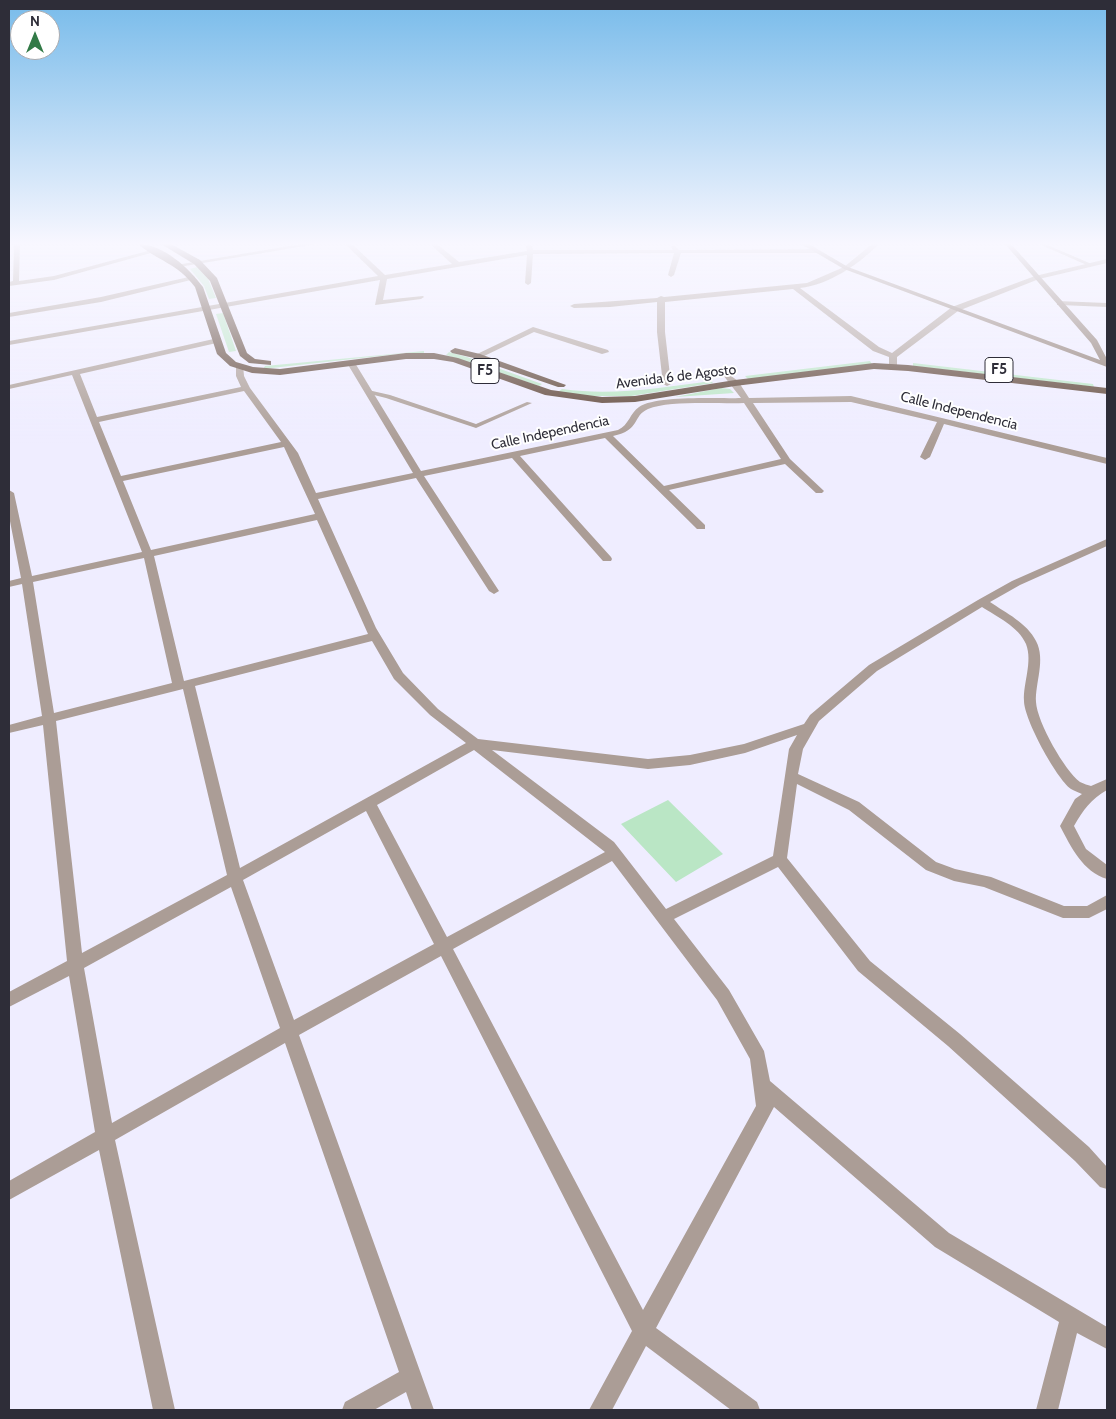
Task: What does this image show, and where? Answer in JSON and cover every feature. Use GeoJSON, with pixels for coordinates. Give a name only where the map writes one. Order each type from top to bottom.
{"type":"FeatureCollection","features":[{"type":"Feature","properties":{"kind":"highway"},"geometry":{"type":"LineString","coordinates":[[208,310],[224,356],[262,363]]}},
{"type":"Feature","properties":{"kind":"highway"},"geometry":{"type":"LineString","coordinates":[[227,310],[241,360]]}},
{"type":"Feature","properties":{"kind":"highway","name":"Avenida 6 de Agosto"},"geometry":{"type":"LineString","coordinates":[[224,356],[233,364],[248,359],[262,363],[285,363],[398,349],[436,352],[477,356],[556,384],[591,390],[626,389]]}},
{"type":"Feature","properties":{"kind":"highway","name":"Avenida 6 de Agosto"},"geometry":{"type":"LineString","coordinates":[[241,360],[265,372],[280,372],[436,352],[545,391],[571,397],[602,400],[635,398],[735,383],[874,366],[893,360],[1107,391]]}},
{"type":"Feature","properties":{"kind":"highway","name":"Avenida 6 de Agosto"},"geometry":{"type":"LineString","coordinates":[[663,384],[869,359],[1107,383]]}},
{"type":"Feature","properties":{"kind":"highway"},"geometry":{"type":"LineString","coordinates":[[545,391],[556,384]]}},
{"type":"Feature","properties":{"kind":"street"},"geometry":{"type":"LineString","coordinates":[[9,315],[37,310]]}},
{"type":"Feature","properties":{"kind":"street"},"geometry":{"type":"LineString","coordinates":[[9,343],[194,310]]}},
{"type":"Feature","properties":{"kind":"street"},"geometry":{"type":"LineString","coordinates":[[661,310],[663,384]]}},
{"type":"Feature","properties":{"kind":"street"},"geometry":{"type":"LineString","coordinates":[[825,310],[893,360],[954,310]]}},
{"type":"Feature","properties":{"kind":"street"},"geometry":{"type":"LineString","coordinates":[[958,310],[1107,365]]}},
{"type":"Feature","properties":{"kind":"street"},"geometry":{"type":"LineString","coordinates":[[1066,310],[1094,342],[1107,365]]}},
{"type":"Feature","properties":{"kind":"street"},"geometry":{"type":"LineString","coordinates":[[477,356],[533,330],[605,352]]}},
{"type":"Feature","properties":{"kind":"street"},"geometry":{"type":"LineString","coordinates":[[9,387],[218,340]]}},
{"type":"Feature","properties":{"kind":"street"},"geometry":{"type":"LineString","coordinates":[[241,360],[240,376],[246,388],[293,453],[374,636],[398,676],[434,712],[609,846],[723,994],[758,1057],[765,1107],[600,1410]]}},
{"type":"Feature","properties":{"kind":"street"},"geometry":{"type":"LineString","coordinates":[[351,363],[419,475],[494,591]]}},
{"type":"Feature","properties":{"kind":"street"},"geometry":{"type":"LineString","coordinates":[[75,372],[148,554],[235,878],[423,1410]]}},
{"type":"Feature","properties":{"kind":"street"},"geometry":{"type":"LineString","coordinates":[[727,375],[735,383],[787,461],[819,490]]}},
{"type":"Feature","properties":{"kind":"street"},"geometry":{"type":"LineString","coordinates":[[94,420],[246,388]]}},
{"type":"Feature","properties":{"kind":"street","name":"Calle Independencia"},"geometry":{"type":"LineString","coordinates":[[312,497],[628,430],[642,409],[678,402],[851,399],[1107,461]]}},
{"type":"Feature","properties":{"kind":"street"},"geometry":{"type":"LineString","coordinates":[[925,457],[942,420]]}},
{"type":"Feature","properties":{"kind":"street"},"geometry":{"type":"LineString","coordinates":[[607,435],[701,527]]}},
{"type":"Feature","properties":{"kind":"street"},"geometry":{"type":"LineString","coordinates":[[118,479],[286,444]]}},
{"type":"Feature","properties":{"kind":"street"},"geometry":{"type":"LineString","coordinates":[[514,455],[607,559]]}},
{"type":"Feature","properties":{"kind":"street"},"geometry":{"type":"LineString","coordinates":[[662,489],[787,461]]}},
{"type":"Feature","properties":{"kind":"street"},"geometry":{"type":"LineString","coordinates":[[9,493],[27,580],[49,719],[75,964],[105,1136],[164,1410]]}},
{"type":"Feature","properties":{"kind":"street"},"geometry":{"type":"LineString","coordinates":[[9,584],[321,516]]}},
{"type":"Feature","properties":{"kind":"street"},"geometry":{"type":"LineString","coordinates":[[1107,542],[1016,583],[982,602],[873,668],[814,718],[796,749],[780,859],[864,966],[961,1046],[1082,1154],[1107,1180]]}},
{"type":"Feature","properties":{"kind":"street"},"geometry":{"type":"LineString","coordinates":[[982,602],[1019,627],[1032,641],[1030,704],[1034,720],[1063,770],[1075,785],[1092,792]]}},
{"type":"Feature","properties":{"kind":"street"},"geometry":{"type":"LineString","coordinates":[[9,730],[374,636]]}},
{"type":"Feature","properties":{"kind":"street"},"geometry":{"type":"LineString","coordinates":[[9,1000],[235,878],[476,743],[648,764],[690,760],[744,748],[809,726]]}},
{"type":"Feature","properties":{"kind":"street"},"geometry":{"type":"LineString","coordinates":[[791,776],[854,806],[931,866],[946,872],[986,881],[1063,912],[1089,912],[1107,901]]}},
{"type":"Feature","properties":{"kind":"street"},"geometry":{"type":"LineString","coordinates":[[1107,784],[1092,792],[1080,803],[1067,826],[1081,853],[1107,873]]}},
{"type":"Feature","properties":{"kind":"street"},"geometry":{"type":"LineString","coordinates":[[369,803],[642,1331],[750,1410]]}},
{"type":"Feature","properties":{"kind":"street"},"geometry":{"type":"LineString","coordinates":[[9,1191],[290,1031],[615,854]]}},
{"type":"Feature","properties":{"kind":"street"},"geometry":{"type":"LineString","coordinates":[[664,917],[780,859]]}},
{"type":"Feature","properties":{"kind":"street"},"geometry":{"type":"LineString","coordinates":[[762,1085],[942,1240],[1107,1339]]}},
{"type":"Feature","properties":{"kind":"street"},"geometry":{"type":"LineString","coordinates":[[1047,1410],[1070,1318]]}},
{"type":"Feature","properties":{"kind":"street"},"geometry":{"type":"LineString","coordinates":[[353,1410],[412,1378]]}},
{"type":"Feature","properties":{"kind":"lane"},"geometry":{"type":"LineString","coordinates":[[368,392],[388,396],[476,426],[529,403]]}},
{"type":"Feature","properties":{"kind":"green space"},"geometry":{"type":"Polygon","coordinates":[[[223,313],[236,351],[229,352],[216,314],[223,313]]]}},
{"type":"Feature","properties":{"kind":"green space"},"geometry":{"type":"Polygon","coordinates":[[[424,351],[424,353],[407,353],[263,369],[265,366],[424,351]]]}},
{"type":"Feature","properties":{"kind":"green space"},"geometry":{"type":"Polygon","coordinates":[[[449,352],[542,384],[539,386],[446,355],[449,352]]]}},
{"type":"Feature","properties":{"kind":"green space"},"geometry":{"type":"Polygon","coordinates":[[[870,361],[872,364],[748,379],[745,376],[870,361]]]}},
{"type":"Feature","properties":{"kind":"green space"},"geometry":{"type":"Polygon","coordinates":[[[913,363],[1093,384],[1094,387],[913,366],[913,363]]]}},
{"type":"Feature","properties":{"kind":"green space"},"geometry":{"type":"Polygon","coordinates":[[[711,381],[713,383],[631,396],[591,396],[558,392],[562,389],[599,392],[636,390],[711,381]]]}},
{"type":"Feature","properties":{"kind":"green space"},"geometry":{"type":"Polygon","coordinates":[[[721,388],[730,389],[734,393],[675,397],[721,388]]]}},
{"type":"Feature","properties":{"kind":"green space"},"geometry":{"type":"Polygon","coordinates":[[[668,800],[723,854],[676,882],[621,824],[668,800]]]}}]}
